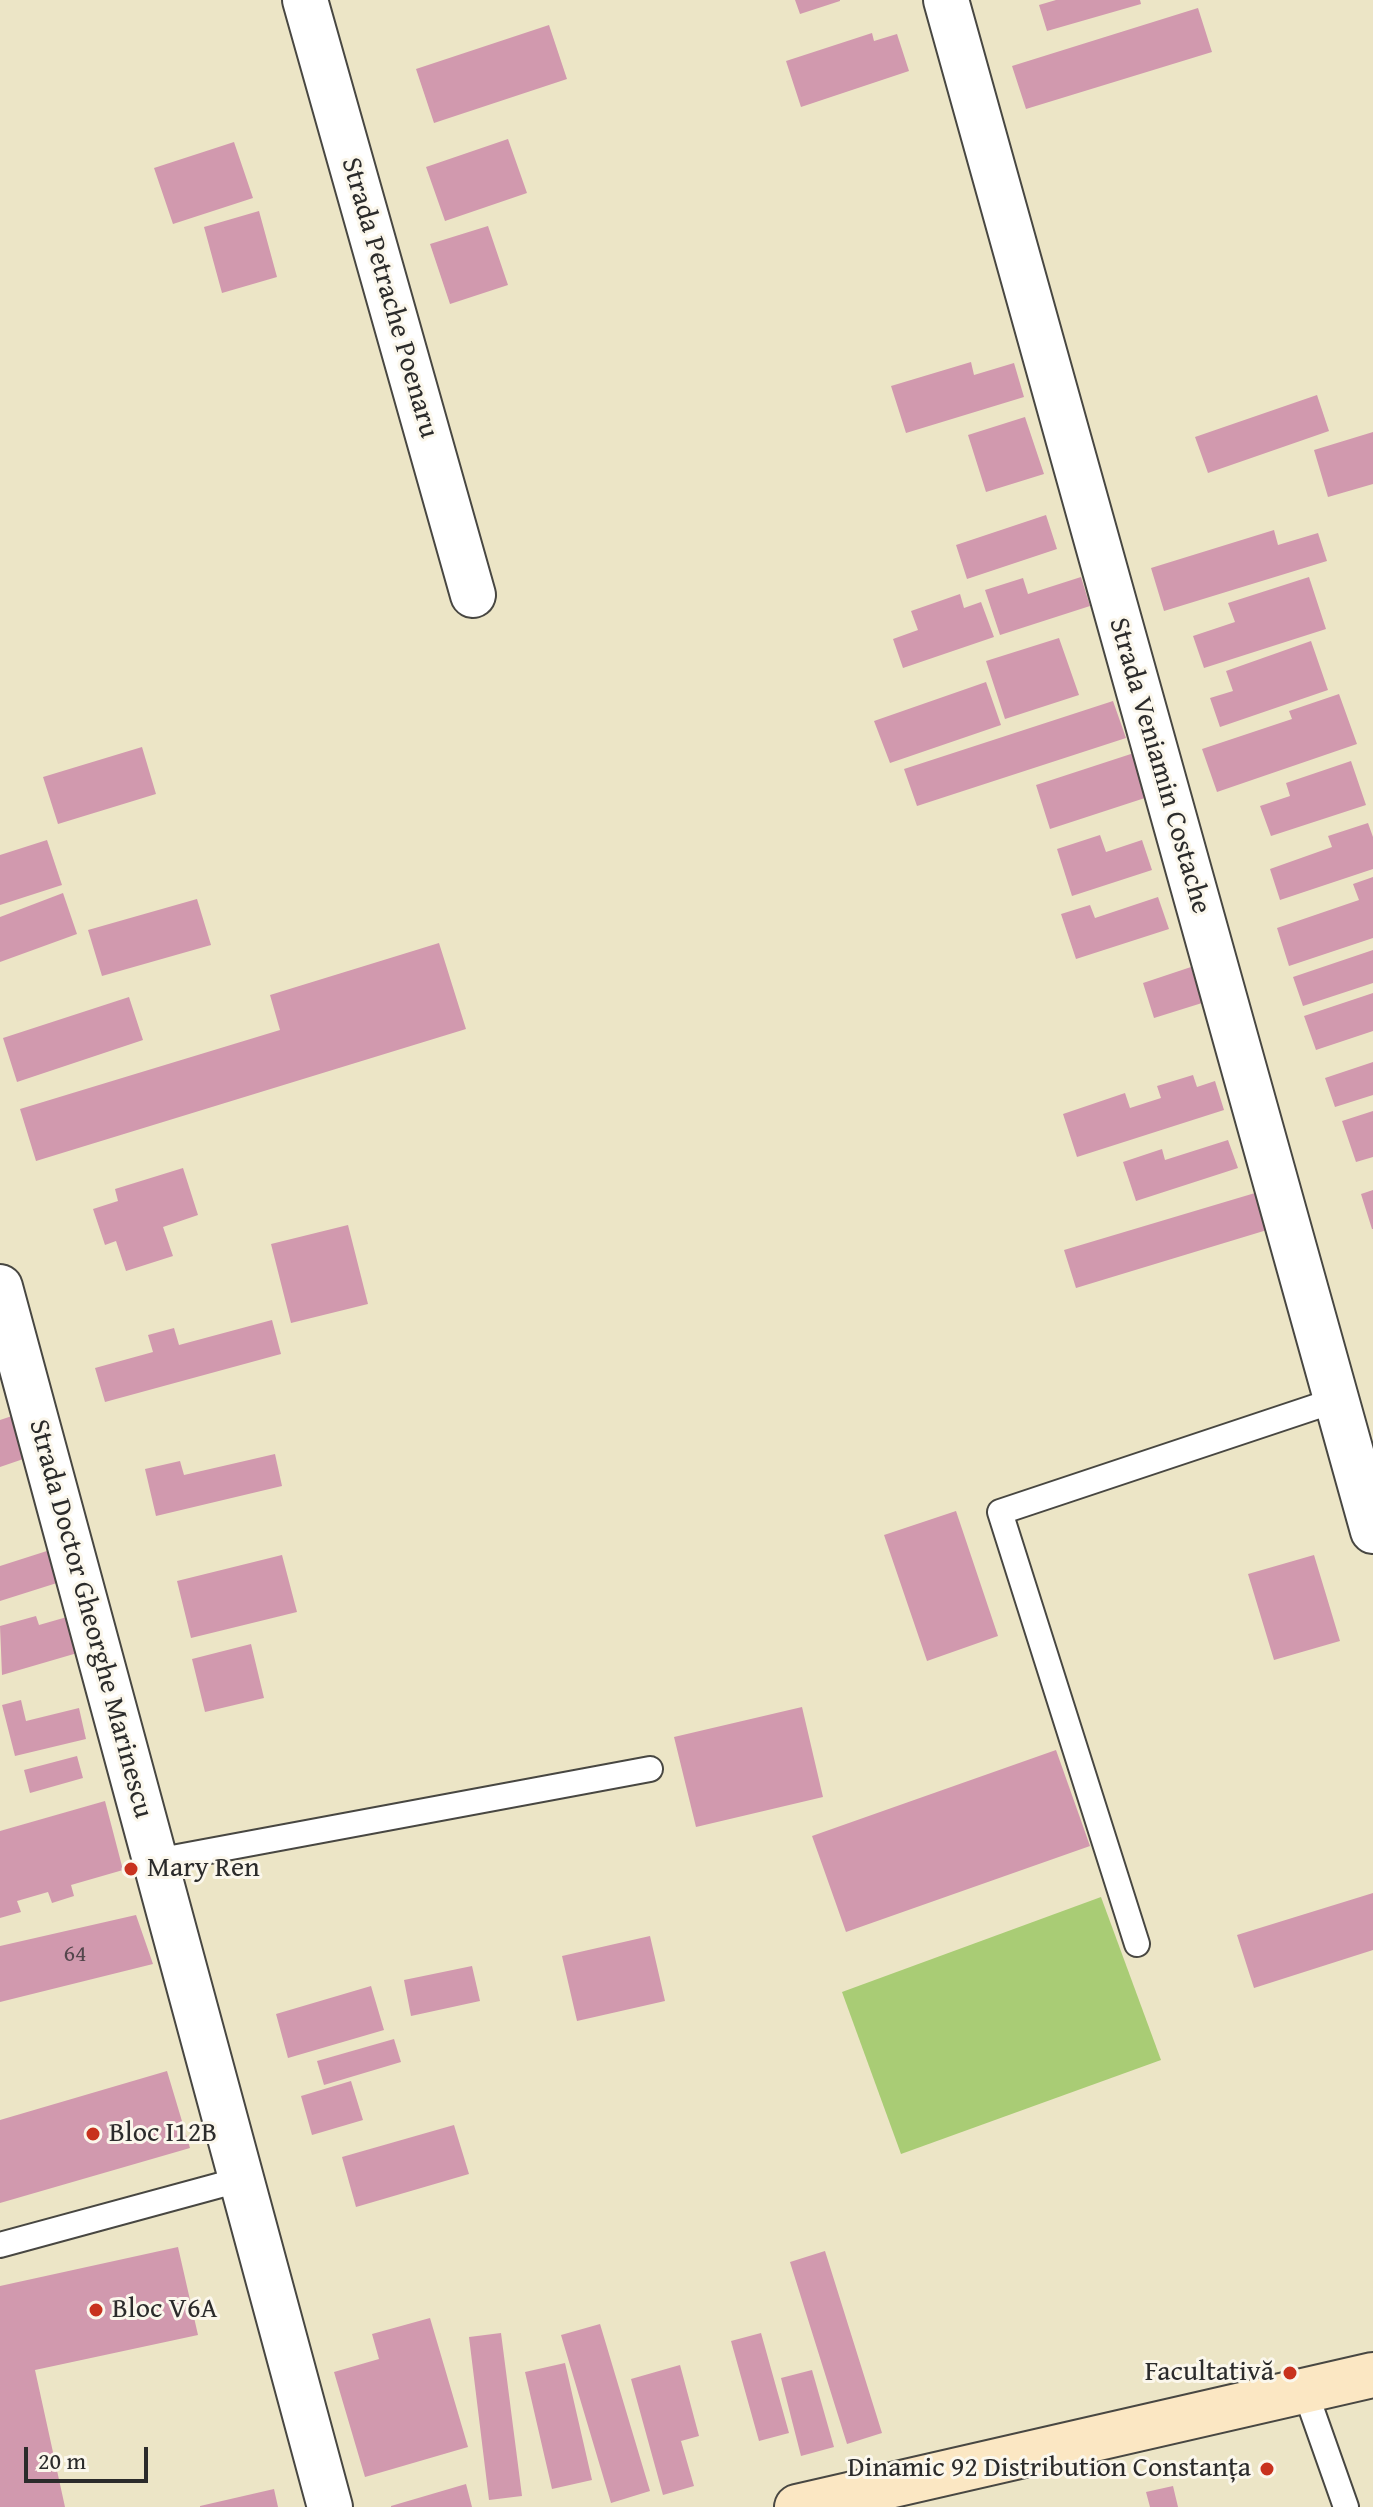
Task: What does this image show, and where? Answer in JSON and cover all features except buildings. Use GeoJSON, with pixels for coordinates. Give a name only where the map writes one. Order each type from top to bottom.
{"type":"FeatureCollection","features":[{"type":"Feature","properties":{"kind":"street","name":"Strada Petrache Poenaru"},"geometry":{"type":"LineString","coordinates":[[305,0],[473,595]]}},
{"type":"Feature","properties":{"kind":"street","name":"Strada Veniamin Costache"},"geometry":{"type":"LineString","coordinates":[[946,0],[1373,1531]]}},
{"type":"Feature","properties":{"kind":"street","name":"Strada Doctor Gheorghe Marinescu"},"geometry":{"type":"LineString","coordinates":[[0,1287],[239,2180],[330,2507]]}},
{"type":"Feature","properties":{"kind":"street"},"geometry":{"type":"LineString","coordinates":[[797,2507],[1373,2375]]}},
{"type":"Feature","properties":{"kind":"lane"},"geometry":{"type":"LineString","coordinates":[[1137,1944],[1000,1512],[1336,1400]]}},
{"type":"Feature","properties":{"kind":"lane"},"geometry":{"type":"LineString","coordinates":[[156,1861],[650,1769]]}},
{"type":"Feature","properties":{"kind":"lane"},"geometry":{"type":"LineString","coordinates":[[0,2245],[239,2180]]}},
{"type":"Feature","properties":{"kind":"lane"},"geometry":{"type":"LineString","coordinates":[[1305,2391],[1346,2507]]}},
{"type":"Feature","properties":{"kind":"green space"},"geometry":{"type":"Polygon","coordinates":[[[1101,1897],[1161,2060],[901,2154],[842,1992],[1101,1897]]]}},
{"type":"Feature","properties":{"kind":"place","name":"Mary Ren"},"geometry":{"type":"Point","coordinates":[131,1869]}},
{"type":"Feature","properties":{"kind":"place","name":"Bloc I12B"},"geometry":{"type":"Point","coordinates":[93,2134]}},
{"type":"Feature","properties":{"kind":"place","name":"Bloc V6A"},"geometry":{"type":"Point","coordinates":[96,2310]}},
{"type":"Feature","properties":{"kind":"place","name":"Facultativă"},"geometry":{"type":"Point","coordinates":[1290,2373]}},
{"type":"Feature","properties":{"kind":"place","name":"Dinamic 92 Distribution Constanța"},"geometry":{"type":"Point","coordinates":[1267,2469]}}]}
